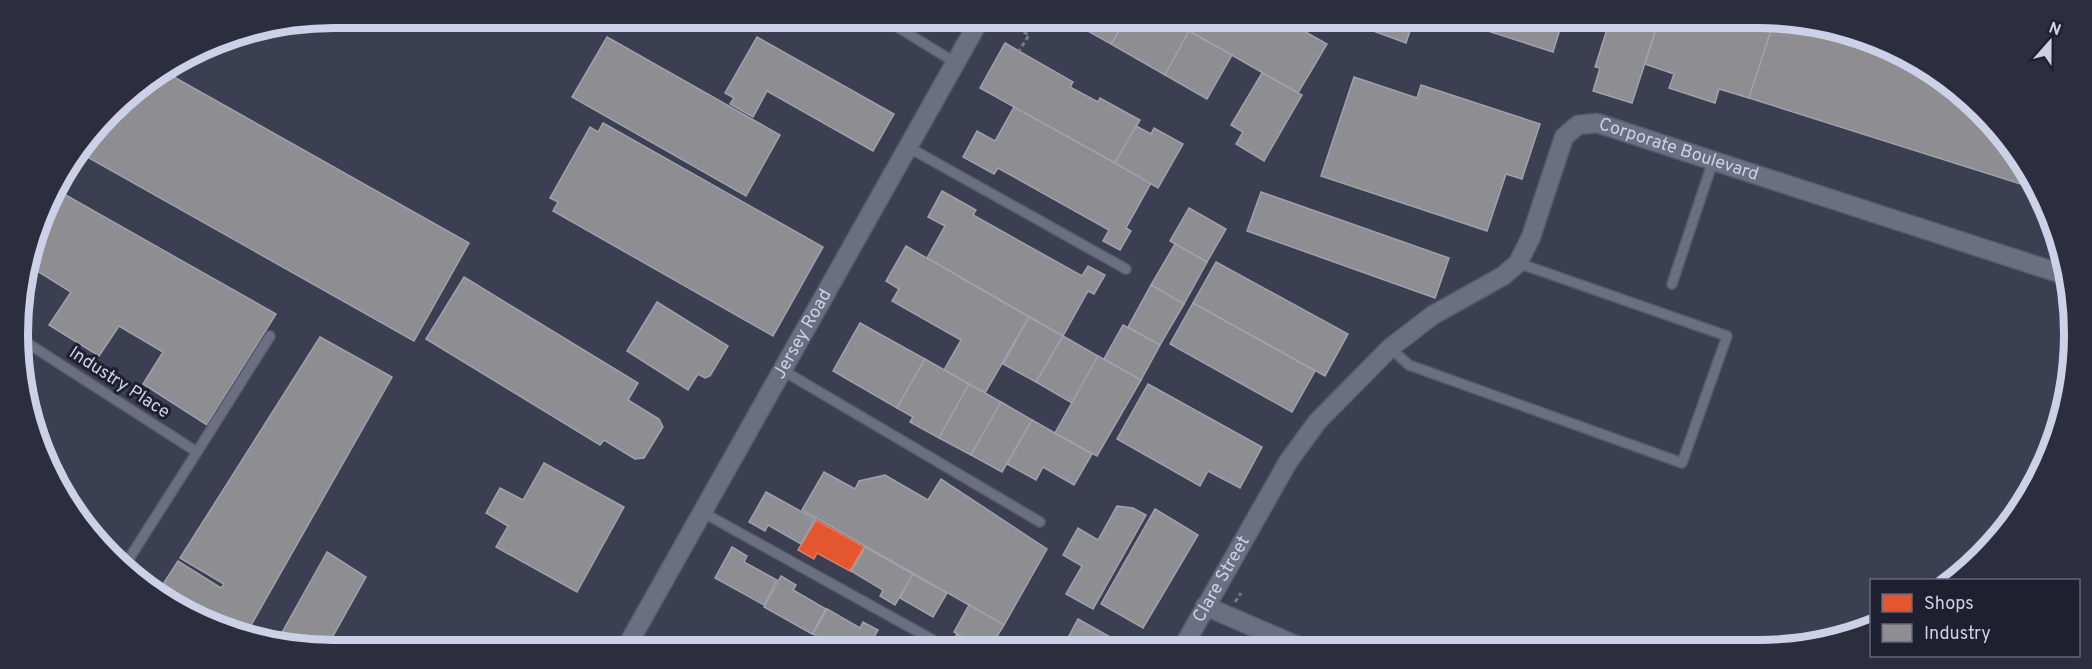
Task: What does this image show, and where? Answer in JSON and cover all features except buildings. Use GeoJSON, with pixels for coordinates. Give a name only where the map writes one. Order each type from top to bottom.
{"type":"FeatureCollection","features":[{"type":"Feature","properties":{"kind":"street","name":"Jersey Road"},"geometry":{"type":"LineString","coordinates":[[630,640],[975,28]]}},
{"type":"Feature","properties":{"kind":"street","name":"Corporate Boulevard"},"geometry":{"type":"LineString","coordinates":[[1258,512],[1287,462],[1317,422],[1390,348],[1432,315],[1503,276],[1518,263],[1532,237],[1564,137],[1578,125],[1597,123],[2057,273]]}},
{"type":"Feature","properties":{"kind":"street","name":"Clare Street"},"geometry":{"type":"LineString","coordinates":[[1187,640],[1258,512]]}},
{"type":"Feature","properties":{"kind":"street"},"geometry":{"type":"LineString","coordinates":[[1205,606],[1284,640]]}},
{"type":"Feature","properties":{"kind":"lane"},"geometry":{"type":"LineString","coordinates":[[899,28],[956,63]]}},
{"type":"Feature","properties":{"kind":"lane"},"geometry":{"type":"LineString","coordinates":[[908,147],[1126,269]]}},
{"type":"Feature","properties":{"kind":"lane"},"geometry":{"type":"LineString","coordinates":[[1672,284],[1713,161]]}},
{"type":"Feature","properties":{"kind":"lane"},"geometry":{"type":"LineString","coordinates":[[1390,348],[1409,365],[1682,462],[1727,336],[1518,263]]}},
{"type":"Feature","properties":{"kind":"lane"},"geometry":{"type":"LineString","coordinates":[[128,560],[270,336]]}},
{"type":"Feature","properties":{"kind":"lane","name":"Industry Place"},"geometry":{"type":"LineString","coordinates":[[28,344],[197,452]]}},
{"type":"Feature","properties":{"kind":"lane"},"geometry":{"type":"LineString","coordinates":[[782,370],[1040,522]]}},
{"type":"Feature","properties":{"kind":"lane"},"geometry":{"type":"LineString","coordinates":[[702,512],[933,640]]}},
{"type":"Feature","properties":{"kind":"path"},"geometry":{"type":"LineString","coordinates":[[1016,28],[1029,35],[1019,51]]}}]}
